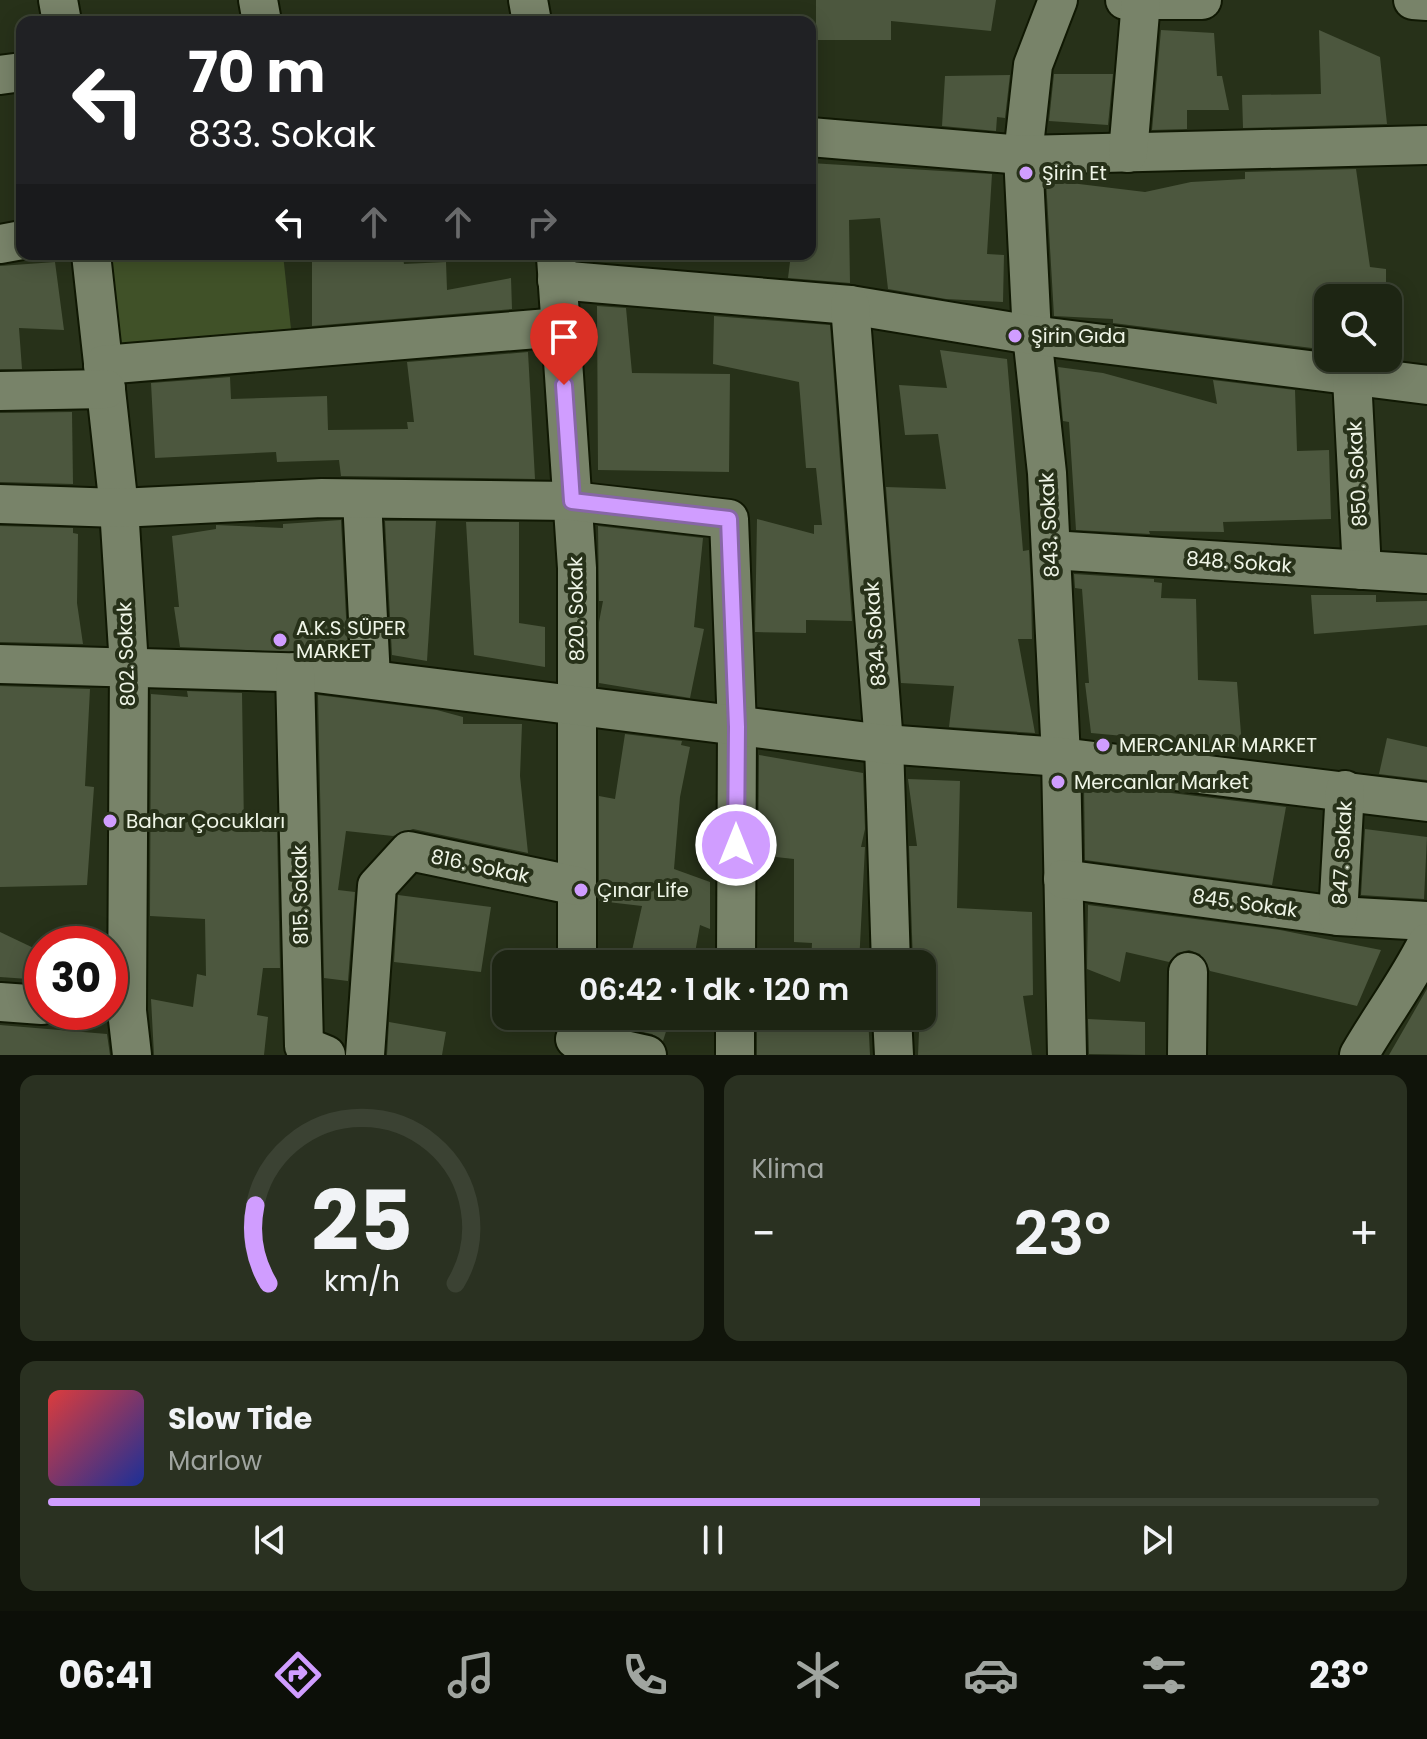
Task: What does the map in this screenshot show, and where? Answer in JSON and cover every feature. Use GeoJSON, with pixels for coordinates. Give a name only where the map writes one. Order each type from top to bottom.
{"type":"FeatureCollection","features":[{"type":"Feature","properties":{"kind":"street","name":"843. Sokak"},"geometry":{"type":"LineString","coordinates":[[1058,0],[1033,65],[1023,155],[1032,335],[1051,550],[1061,757],[1067,1055]]}},
{"type":"Feature","properties":{"kind":"street"},"geometry":{"type":"LineString","coordinates":[[1125,0],[1202,0]]}},
{"type":"Feature","properties":{"kind":"street"},"geometry":{"type":"LineString","coordinates":[[1413,0],[1427,1]]}},
{"type":"Feature","properties":{"kind":"street"},"geometry":{"type":"LineString","coordinates":[[1128,153],[1141,1]]}},
{"type":"Feature","properties":{"kind":"street"},"geometry":{"type":"LineString","coordinates":[[816,138],[1023,155],[1427,145]]}},
{"type":"Feature","properties":{"kind":"street","name":"802. Sokak"},"geometry":{"type":"LineString","coordinates":[[92,260],[119,508],[129,666],[121,926]]}},
{"type":"Feature","properties":{"kind":"street"},"geometry":{"type":"LineString","coordinates":[[557,267],[850,305],[1032,335],[1352,378],[1427,385]]}},
{"type":"Feature","properties":{"kind":"street","name":"820. Sokak"},"geometry":{"type":"LineString","coordinates":[[557,267],[577,568],[577,950]]}},
{"type":"Feature","properties":{"kind":"street","name":"834. Sokak"},"geometry":{"type":"LineString","coordinates":[[850,305],[884,744],[891,950]]}},
{"type":"Feature","properties":{"kind":"street"},"geometry":{"type":"LineString","coordinates":[[0,391],[561,327]]}},
{"type":"Feature","properties":{"kind":"street","name":"850. Sokak"},"geometry":{"type":"LineString","coordinates":[[1352,378],[1362,570]]}},
{"type":"Feature","properties":{"kind":"street"},"geometry":{"type":"LineString","coordinates":[[362,499],[371,679]]}},
{"type":"Feature","properties":{"kind":"street"},"geometry":{"type":"LineString","coordinates":[[0,504],[119,508],[362,499],[572,501],[729,519],[737,727],[736,950]]}},
{"type":"Feature","properties":{"kind":"street","name":"848. Sokak"},"geometry":{"type":"LineString","coordinates":[[1051,550],[1427,574]]}},
{"type":"Feature","properties":{"kind":"street"},"geometry":{"type":"LineString","coordinates":[[0,664],[295,672],[371,679],[737,727],[884,744],[1061,757],[1427,802]]}},
{"type":"Feature","properties":{"kind":"street","name":"815. Sokak"},"geometry":{"type":"LineString","coordinates":[[295,672],[304,1046],[326,1055]]}},
{"type":"Feature","properties":{"kind":"street","name":"847. Sokak"},"geometry":{"type":"LineString","coordinates":[[1338,916],[1345,790]]}},
{"type":"Feature","properties":{"kind":"street","name":"816. Sokak"},"geometry":{"type":"LineString","coordinates":[[365,1055],[377,886],[409,851],[577,886]]}},
{"type":"Feature","properties":{"kind":"street","name":"845. Sokak"},"geometry":{"type":"LineString","coordinates":[[1063,879],[1338,916],[1427,921]]}},
{"type":"Feature","properties":{"kind":"street"},"geometry":{"type":"LineString","coordinates":[[1359,1055],[1418,983],[1427,943]]}},
{"type":"Feature","properties":{"kind":"street"},"geometry":{"type":"LineString","coordinates":[[1187,1055],[1188,972]]}},
{"type":"Feature","properties":{"kind":"street"},"geometry":{"type":"LineString","coordinates":[[0,1002],[24,1004]]}},
{"type":"Feature","properties":{"kind":"street","name":"802. Sokak"},"geometry":{"type":"LineString","coordinates":[[125,1030],[132,1055]]}},
{"type":"Feature","properties":{"kind":"street"},"geometry":{"type":"LineString","coordinates":[[735,1030],[735,1055]]}},
{"type":"Feature","properties":{"kind":"street"},"geometry":{"type":"LineString","coordinates":[[893,1030],[894,1055]]}},
{"type":"Feature","properties":{"kind":"street"},"geometry":{"type":"LineString","coordinates":[[575,1037],[647,1055]]}},
{"type":"Feature","properties":{"kind":"green space"},"geometry":{"type":"Polygon","coordinates":[[[110,260],[284,260],[291,329],[118,346],[110,260]]]}},
{"type":"Feature","properties":{"kind":"building"},"geometry":{"type":"Polygon","coordinates":[[[816,0],[996,0],[991,31],[891,21],[891,40],[816,40],[816,0]]]}},
{"type":"Feature","properties":{"kind":"building"},"geometry":{"type":"Polygon","coordinates":[[[1161,30],[1214,33],[1217,76],[1222,76],[1229,110],[1187,110],[1187,129],[1152,130],[1161,30]]]}},
{"type":"Feature","properties":{"kind":"building"},"geometry":{"type":"Polygon","coordinates":[[[1319,30],[1380,57],[1387,124],[1243,128],[1242,95],[1321,94],[1319,30]]]}},
{"type":"Feature","properties":{"kind":"building"},"geometry":{"type":"Polygon","coordinates":[[[1054,74],[1113,74],[1108,125],[1049,121],[1054,74]]]}},
{"type":"Feature","properties":{"kind":"building"},"geometry":{"type":"Polygon","coordinates":[[[1010,75],[1005,118],[997,117],[996,131],[942,126],[945,76],[1010,75]]]}},
{"type":"Feature","properties":{"kind":"building"},"geometry":{"type":"Polygon","coordinates":[[[816,163],[992,174],[987,254],[1004,255],[1003,302],[946,299],[888,289],[880,218],[849,220],[850,283],[788,278],[790,260],[816,260],[816,163]]]}},
{"type":"Feature","properties":{"kind":"building"},"geometry":{"type":"Polygon","coordinates":[[[1356,169],[1370,267],[1386,269],[1386,284],[1314,284],[1314,348],[1113,323],[1113,319],[1054,316],[1046,180],[1145,192],[1191,182],[1245,179],[1245,172],[1356,169]]]}},
{"type":"Feature","properties":{"kind":"building"},"geometry":{"type":"Polygon","coordinates":[[[312,260],[403,260],[404,264],[446,262],[447,290],[511,278],[512,309],[312,326],[312,260]]]}},
{"type":"Feature","properties":{"kind":"building"},"geometry":{"type":"Polygon","coordinates":[[[55,262],[64,330],[19,328],[22,369],[0,369],[0,266],[55,262]]]}},
{"type":"Feature","properties":{"kind":"building"},"geometry":{"type":"Polygon","coordinates":[[[597,306],[626,308],[632,373],[730,374],[729,472],[598,470],[597,306]]]}},
{"type":"Feature","properties":{"kind":"building"},"geometry":{"type":"Polygon","coordinates":[[[714,316],[830,325],[852,621],[806,620],[806,633],[755,632],[757,519],[814,534],[814,525],[822,525],[816,468],[806,468],[799,382],[713,364],[714,316]]]}},
{"type":"Feature","properties":{"kind":"building"},"geometry":{"type":"Polygon","coordinates":[[[940,350],[1007,359],[1023,551],[1029,550],[1031,587],[1032,639],[1018,639],[1035,733],[949,727],[954,686],[901,683],[886,487],[946,489],[938,434],[905,435],[899,385],[947,388],[940,350]]]}},
{"type":"Feature","properties":{"kind":"building"},"geometry":{"type":"Polygon","coordinates":[[[528,352],[535,479],[341,476],[339,460],[277,462],[276,452],[155,458],[151,383],[230,377],[231,399],[327,396],[328,430],[408,429],[407,422],[414,422],[407,362],[528,352]]]}},
{"type":"Feature","properties":{"kind":"building"},"geometry":{"type":"Polygon","coordinates":[[[1058,367],[1103,373],[1217,404],[1213,380],[1295,390],[1297,451],[1329,450],[1331,519],[1223,522],[1224,532],[1149,531],[1150,534],[1076,530],[1069,422],[1063,421],[1058,367]]]}},
{"type":"Feature","properties":{"kind":"building"},"geometry":{"type":"Polygon","coordinates":[[[72,412],[73,484],[0,482],[0,413],[72,412]]]}},
{"type":"Feature","properties":{"kind":"building"},"geometry":{"type":"Polygon","coordinates":[[[341,520],[348,655],[180,647],[174,607],[179,607],[172,536],[216,529],[216,525],[283,528],[283,524],[341,520]]]}},
{"type":"Feature","properties":{"kind":"building"},"geometry":{"type":"Polygon","coordinates":[[[385,521],[436,521],[427,661],[392,655],[385,521]]]}},
{"type":"Feature","properties":{"kind":"building"},"geometry":{"type":"Polygon","coordinates":[[[466,522],[519,522],[519,623],[545,627],[545,667],[474,655],[466,522]]]}},
{"type":"Feature","properties":{"kind":"building"},"geometry":{"type":"Polygon","coordinates":[[[0,526],[73,528],[73,533],[78,534],[77,603],[83,644],[0,642],[0,526]]]}},
{"type":"Feature","properties":{"kind":"building"},"geometry":{"type":"Polygon","coordinates":[[[598,526],[703,538],[694,627],[704,629],[690,698],[599,683],[599,622],[603,601],[599,601],[598,526]]]}},
{"type":"Feature","properties":{"kind":"building"},"geometry":{"type":"Polygon","coordinates":[[[1074,574],[1154,579],[1154,582],[1162,583],[1161,598],[1196,599],[1198,680],[1237,682],[1242,747],[1091,733],[1085,683],[1089,683],[1082,589],[1075,588],[1074,574]]]}},
{"type":"Feature","properties":{"kind":"building"},"geometry":{"type":"Polygon","coordinates":[[[1311,595],[1376,595],[1376,602],[1427,601],[1427,625],[1314,634],[1311,595]]]}},
{"type":"Feature","properties":{"kind":"building"},"geometry":{"type":"Polygon","coordinates":[[[0,686],[90,689],[85,786],[94,787],[87,885],[0,887],[0,686]]]}},
{"type":"Feature","properties":{"kind":"building"},"geometry":{"type":"Polygon","coordinates":[[[187,691],[242,693],[244,828],[277,828],[280,968],[263,968],[257,1015],[268,1017],[264,1055],[154,1055],[151,999],[193,1007],[197,974],[206,976],[205,919],[150,916],[151,694],[188,697],[187,691]]]}},
{"type":"Feature","properties":{"kind":"building"},"geometry":{"type":"Polygon","coordinates":[[[318,695],[437,710],[463,717],[463,724],[522,724],[520,776],[528,853],[413,829],[393,836],[346,831],[338,890],[355,892],[348,981],[324,978],[318,695]]]}},
{"type":"Feature","properties":{"kind":"building"},"geometry":{"type":"Polygon","coordinates":[[[625,734],[682,741],[681,745],[690,747],[680,797],[674,869],[710,882],[710,929],[700,925],[696,950],[632,950],[642,906],[599,901],[599,796],[615,799],[625,734]]]}},
{"type":"Feature","properties":{"kind":"building"},"geometry":{"type":"Polygon","coordinates":[[[1387,738],[1427,747],[1427,780],[1379,774],[1387,738]]]}},
{"type":"Feature","properties":{"kind":"building"},"geometry":{"type":"Polygon","coordinates":[[[759,755],[863,773],[865,829],[861,847],[865,847],[860,950],[812,950],[812,943],[794,942],[794,859],[758,855],[759,755]]]}},
{"type":"Feature","properties":{"kind":"building"},"geometry":{"type":"Polygon","coordinates":[[[908,779],[960,781],[957,908],[1032,912],[1033,995],[1023,996],[1032,1055],[918,1055],[919,1030],[936,1030],[936,950],[913,950],[909,846],[917,846],[908,779]]]}},
{"type":"Feature","properties":{"kind":"building"},"geometry":{"type":"Polygon","coordinates":[[[1084,786],[1130,788],[1286,807],[1272,885],[1085,860],[1084,786]]]}},
{"type":"Feature","properties":{"kind":"building"},"geometry":{"type":"Polygon","coordinates":[[[1365,829],[1427,837],[1424,899],[1361,895],[1365,829]]]}},
{"type":"Feature","properties":{"kind":"building"},"geometry":{"type":"Polygon","coordinates":[[[398,895],[491,907],[481,972],[394,962],[398,895]]]}},
{"type":"Feature","properties":{"kind":"building"},"geometry":{"type":"Polygon","coordinates":[[[1088,905],[1280,930],[1381,950],[1357,1006],[1210,971],[1200,954],[1189,950],[1177,953],[1169,962],[1126,952],[1120,982],[1087,969],[1088,905]]]}},
{"type":"Feature","properties":{"kind":"building"},"geometry":{"type":"Polygon","coordinates":[[[0,932],[24,943],[24,979],[0,977],[0,932]]]}},
{"type":"Feature","properties":{"kind":"building"},"geometry":{"type":"Polygon","coordinates":[[[1427,989],[1427,1055],[1389,1055],[1427,989]]]}},
{"type":"Feature","properties":{"kind":"building"},"geometry":{"type":"Polygon","coordinates":[[[1088,1019],[1145,1022],[1145,1055],[1089,1054],[1088,1019]]]}},
{"type":"Feature","properties":{"kind":"building"},"geometry":{"type":"Polygon","coordinates":[[[389,1022],[446,1032],[442,1055],[387,1055],[389,1022]]]}},
{"type":"Feature","properties":{"kind":"building"},"geometry":{"type":"Polygon","coordinates":[[[0,1025],[24,1027],[24,1030],[107,1034],[110,1055],[0,1055],[0,1025]]]}},
{"type":"Feature","properties":{"kind":"building"},"geometry":{"type":"Polygon","coordinates":[[[634,1030],[667,1030],[663,1041],[652,1034],[634,1030]]]}},
{"type":"Feature","properties":{"kind":"building"},"geometry":{"type":"Polygon","coordinates":[[[757,1030],[869,1030],[870,1055],[757,1055],[757,1030]]]}},
{"type":"Feature","properties":{"kind":"place","name":"Şirin Et"},"geometry":{"type":"Point","coordinates":[1026,173]}},
{"type":"Feature","properties":{"kind":"place","name":"Şirin Gıda"},"geometry":{"type":"Point","coordinates":[1015,336]}},
{"type":"Feature","properties":{"kind":"place","name":"A.K.S SÜPER MARKET"},"geometry":{"type":"Point","coordinates":[280,640]}},
{"type":"Feature","properties":{"kind":"place","name":"MERCANLAR MARKET"},"geometry":{"type":"Point","coordinates":[1103,745]}},
{"type":"Feature","properties":{"kind":"place","name":"Mercanlar Market"},"geometry":{"type":"Point","coordinates":[1058,782]}},
{"type":"Feature","properties":{"kind":"place","name":"Bahar Çocukları"},"geometry":{"type":"Point","coordinates":[110,821]}},
{"type":"Feature","properties":{"kind":"place","name":"Çınar Life"},"geometry":{"type":"Point","coordinates":[581,890]}},
{"type":"Feature","properties":{"kind":"route"},"geometry":{"type":"LineString","coordinates":[[564,385],[572,501],[729,519],[737,727],[736,845]]}}]}
